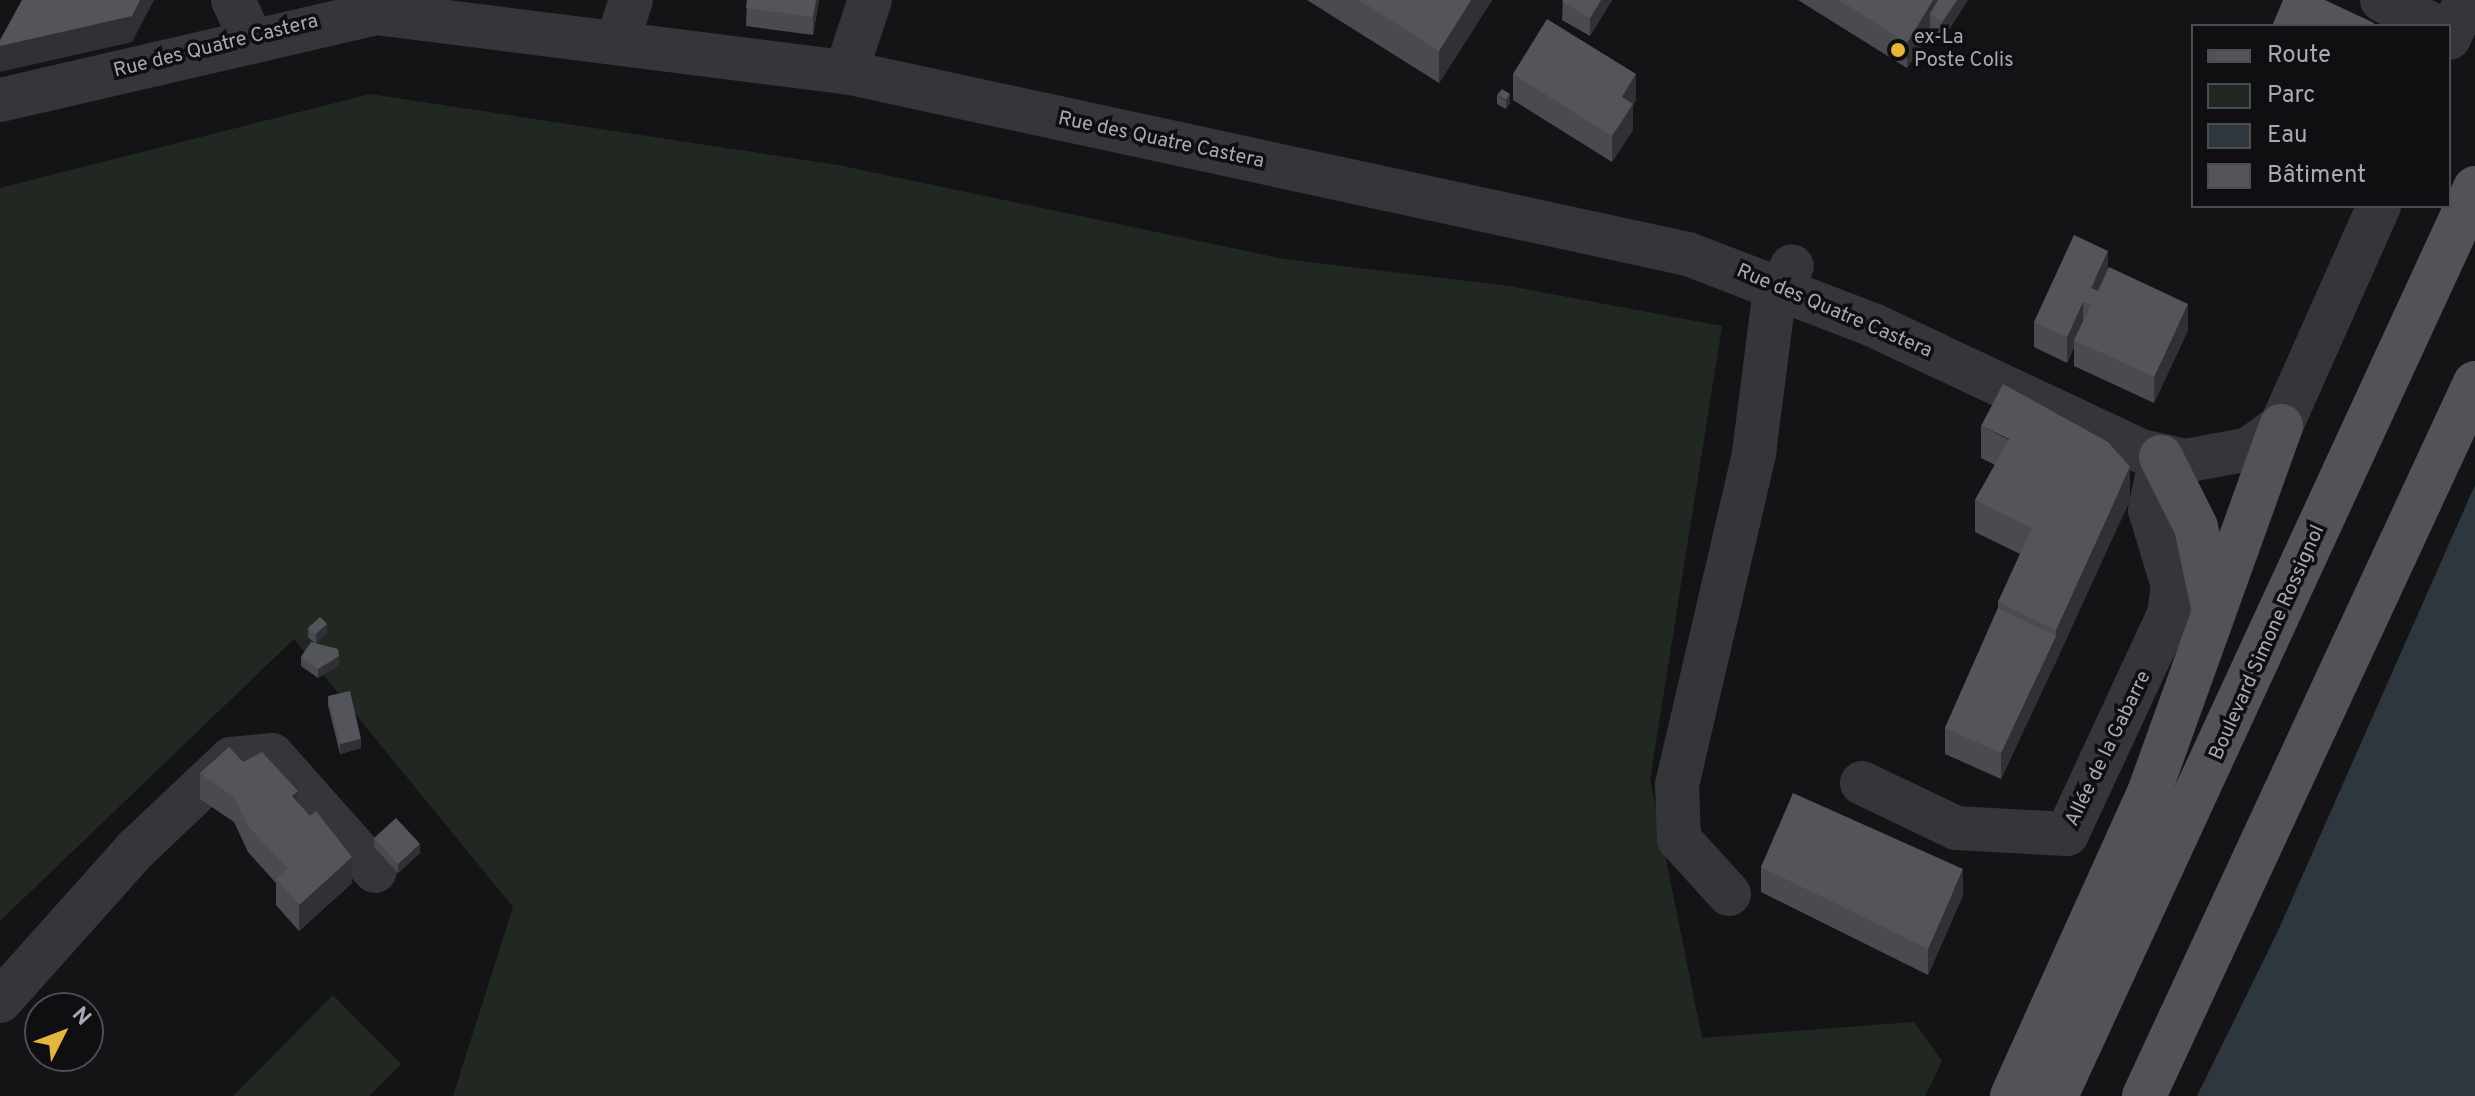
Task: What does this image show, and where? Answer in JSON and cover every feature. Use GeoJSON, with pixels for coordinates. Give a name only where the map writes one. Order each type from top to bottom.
{"type":"FeatureCollection","features":[{"type":"Feature","properties":{"kind":"main road","name":"Boulevard Simone Rossignol"},"geometry":{"type":"LineString","coordinates":[[2056,1096],[2475,188]]}},
{"type":"Feature","properties":{"kind":"main road"},"geometry":{"type":"LineString","coordinates":[[2144,1096],[2475,383]]}},
{"type":"Feature","properties":{"kind":"main road"},"geometry":{"type":"LineString","coordinates":[[2012,1096],[2150,790],[2212,604],[2281,426]]}},
{"type":"Feature","properties":{"kind":"main road"},"geometry":{"type":"LineString","coordinates":[[2161,457],[2196,527],[2212,604]]}},
{"type":"Feature","properties":{"kind":"street"},"geometry":{"type":"LineString","coordinates":[[233,0],[251,39]]}},
{"type":"Feature","properties":{"kind":"street"},"geometry":{"type":"LineString","coordinates":[[617,43],[631,0]]}},
{"type":"Feature","properties":{"kind":"street"},"geometry":{"type":"LineString","coordinates":[[846,72],[870,0]]}},
{"type":"Feature","properties":{"kind":"street"},"geometry":{"type":"LineString","coordinates":[[2382,0],[2445,24]]}},
{"type":"Feature","properties":{"kind":"street","name":"Rue des Quatre Castera"},"geometry":{"type":"LineString","coordinates":[[0,100],[251,39],[376,13],[846,72],[1787,276],[2161,457],[2224,457],[2281,426]]}},
{"type":"Feature","properties":{"kind":"street"},"geometry":{"type":"LineString","coordinates":[[2281,426],[2378,208]]}},
{"type":"Feature","properties":{"kind":"street"},"geometry":{"type":"LineString","coordinates":[[1729,894],[1679,839],[1677,785],[1754,453],[1773,305],[1787,276]]}},
{"type":"Feature","properties":{"kind":"street","name":"Allée de la Gabarre"},"geometry":{"type":"LineString","coordinates":[[1862,783],[1956,828],[2067,834],[2169,614],[2173,586],[2150,510],[2161,457]]}},
{"type":"Feature","properties":{"kind":"street"},"geometry":{"type":"LineString","coordinates":[[0,1001],[137,848],[231,759],[272,755],[375,871]]}},
{"type":"Feature","properties":{"kind":"green space"},"geometry":{"type":"Polygon","coordinates":[[[370,94],[838,165],[1284,259],[1509,286],[1722,326],[1650,780],[1702,1038],[1914,1022],[1942,1061],[1925,1096],[453,1096],[513,907],[294,639],[0,921],[0,188],[370,94]]]}},
{"type":"Feature","properties":{"kind":"green space"},"geometry":{"type":"Polygon","coordinates":[[[333,995],[401,1064],[369,1096],[233,1096],[333,995]]]}},
{"type":"Feature","properties":{"kind":"water"},"geometry":{"type":"Polygon","coordinates":[[[2475,485],[2475,1096],[2197,1096],[2277,933],[2475,485]]]}},
{"type":"Feature","properties":{"kind":"building"},"geometry":{"type":"Polygon","coordinates":[[[22,0],[140,0],[132,16],[0,46],[0,40],[22,0]]]}},
{"type":"Feature","properties":{"kind":"building"},"geometry":{"type":"Polygon","coordinates":[[[747,0],[816,0],[813,17],[746,8],[747,0]]]}},
{"type":"Feature","properties":{"kind":"building"},"geometry":{"type":"Polygon","coordinates":[[[1359,0],[1471,0],[1439,51],[1359,0]]]}},
{"type":"Feature","properties":{"kind":"building"},"geometry":{"type":"Polygon","coordinates":[[[1563,0],[1601,0],[1590,18],[1563,0]]]}},
{"type":"Feature","properties":{"kind":"building"},"geometry":{"type":"Polygon","coordinates":[[[1839,0],[1933,0],[1907,43],[1839,0]]]}},
{"type":"Feature","properties":{"kind":"building"},"geometry":{"type":"Polygon","coordinates":[[[1938,0],[1957,0],[1942,22],[1930,14],[1938,0]]]}},
{"type":"Feature","properties":{"kind":"building"},"geometry":{"type":"Polygon","coordinates":[[[2283,0],[2325,0],[2374,23],[2373,24],[2273,24],[2283,0]]]}},
{"type":"Feature","properties":{"kind":"building"},"geometry":{"type":"Polygon","coordinates":[[[1547,19],[1636,74],[1622,97],[1633,104],[1612,136],[1513,74],[1547,19]]]}},
{"type":"Feature","properties":{"kind":"building"},"geometry":{"type":"Polygon","coordinates":[[[1502,89],[1510,94],[1506,100],[1497,95],[1502,89]]]}},
{"type":"Feature","properties":{"kind":"building"},"geometry":{"type":"Polygon","coordinates":[[[2074,235],[2108,251],[2091,288],[2098,291],[2109,267],[2188,304],[2154,377],[2074,340],[2091,305],[2083,302],[2067,337],[2034,322],[2074,235]]]}},
{"type":"Feature","properties":{"kind":"building"},"geometry":{"type":"Polygon","coordinates":[[[2003,384],[2108,442],[2130,467],[2056,630],[1998,602],[2032,528],[1975,500],[2009,439],[1981,426],[2003,384]]]}},
{"type":"Feature","properties":{"kind":"building"},"geometry":{"type":"Polygon","coordinates":[[[1998,608],[2056,636],[2001,753],[1945,728],[1998,608]]]}},
{"type":"Feature","properties":{"kind":"building"},"geometry":{"type":"Polygon","coordinates":[[[320,617],[327,624],[316,634],[308,628],[320,617]]]}},
{"type":"Feature","properties":{"kind":"building"},"geometry":{"type":"Polygon","coordinates":[[[311,642],[338,649],[339,656],[318,669],[301,657],[311,642]]]}},
{"type":"Feature","properties":{"kind":"building"},"geometry":{"type":"Polygon","coordinates":[[[350,691],[361,739],[340,744],[328,696],[350,691]]]}},
{"type":"Feature","properties":{"kind":"building"},"geometry":{"type":"Polygon","coordinates":[[[229,747],[243,762],[262,752],[298,791],[292,796],[310,816],[316,811],[352,857],[299,905],[276,879],[288,869],[248,826],[234,797],[200,773],[229,747]]]}},
{"type":"Feature","properties":{"kind":"building"},"geometry":{"type":"Polygon","coordinates":[[[1793,793],[1963,869],[1928,949],[1761,867],[1793,793]]]}},
{"type":"Feature","properties":{"kind":"building"},"geometry":{"type":"Polygon","coordinates":[[[396,818],[420,844],[398,864],[374,838],[396,818]]]}},
{"type":"Feature","properties":{"kind":"place","name":"ex-La Poste Colis"},"geometry":{"type":"Point","coordinates":[1898,50]}}]}
